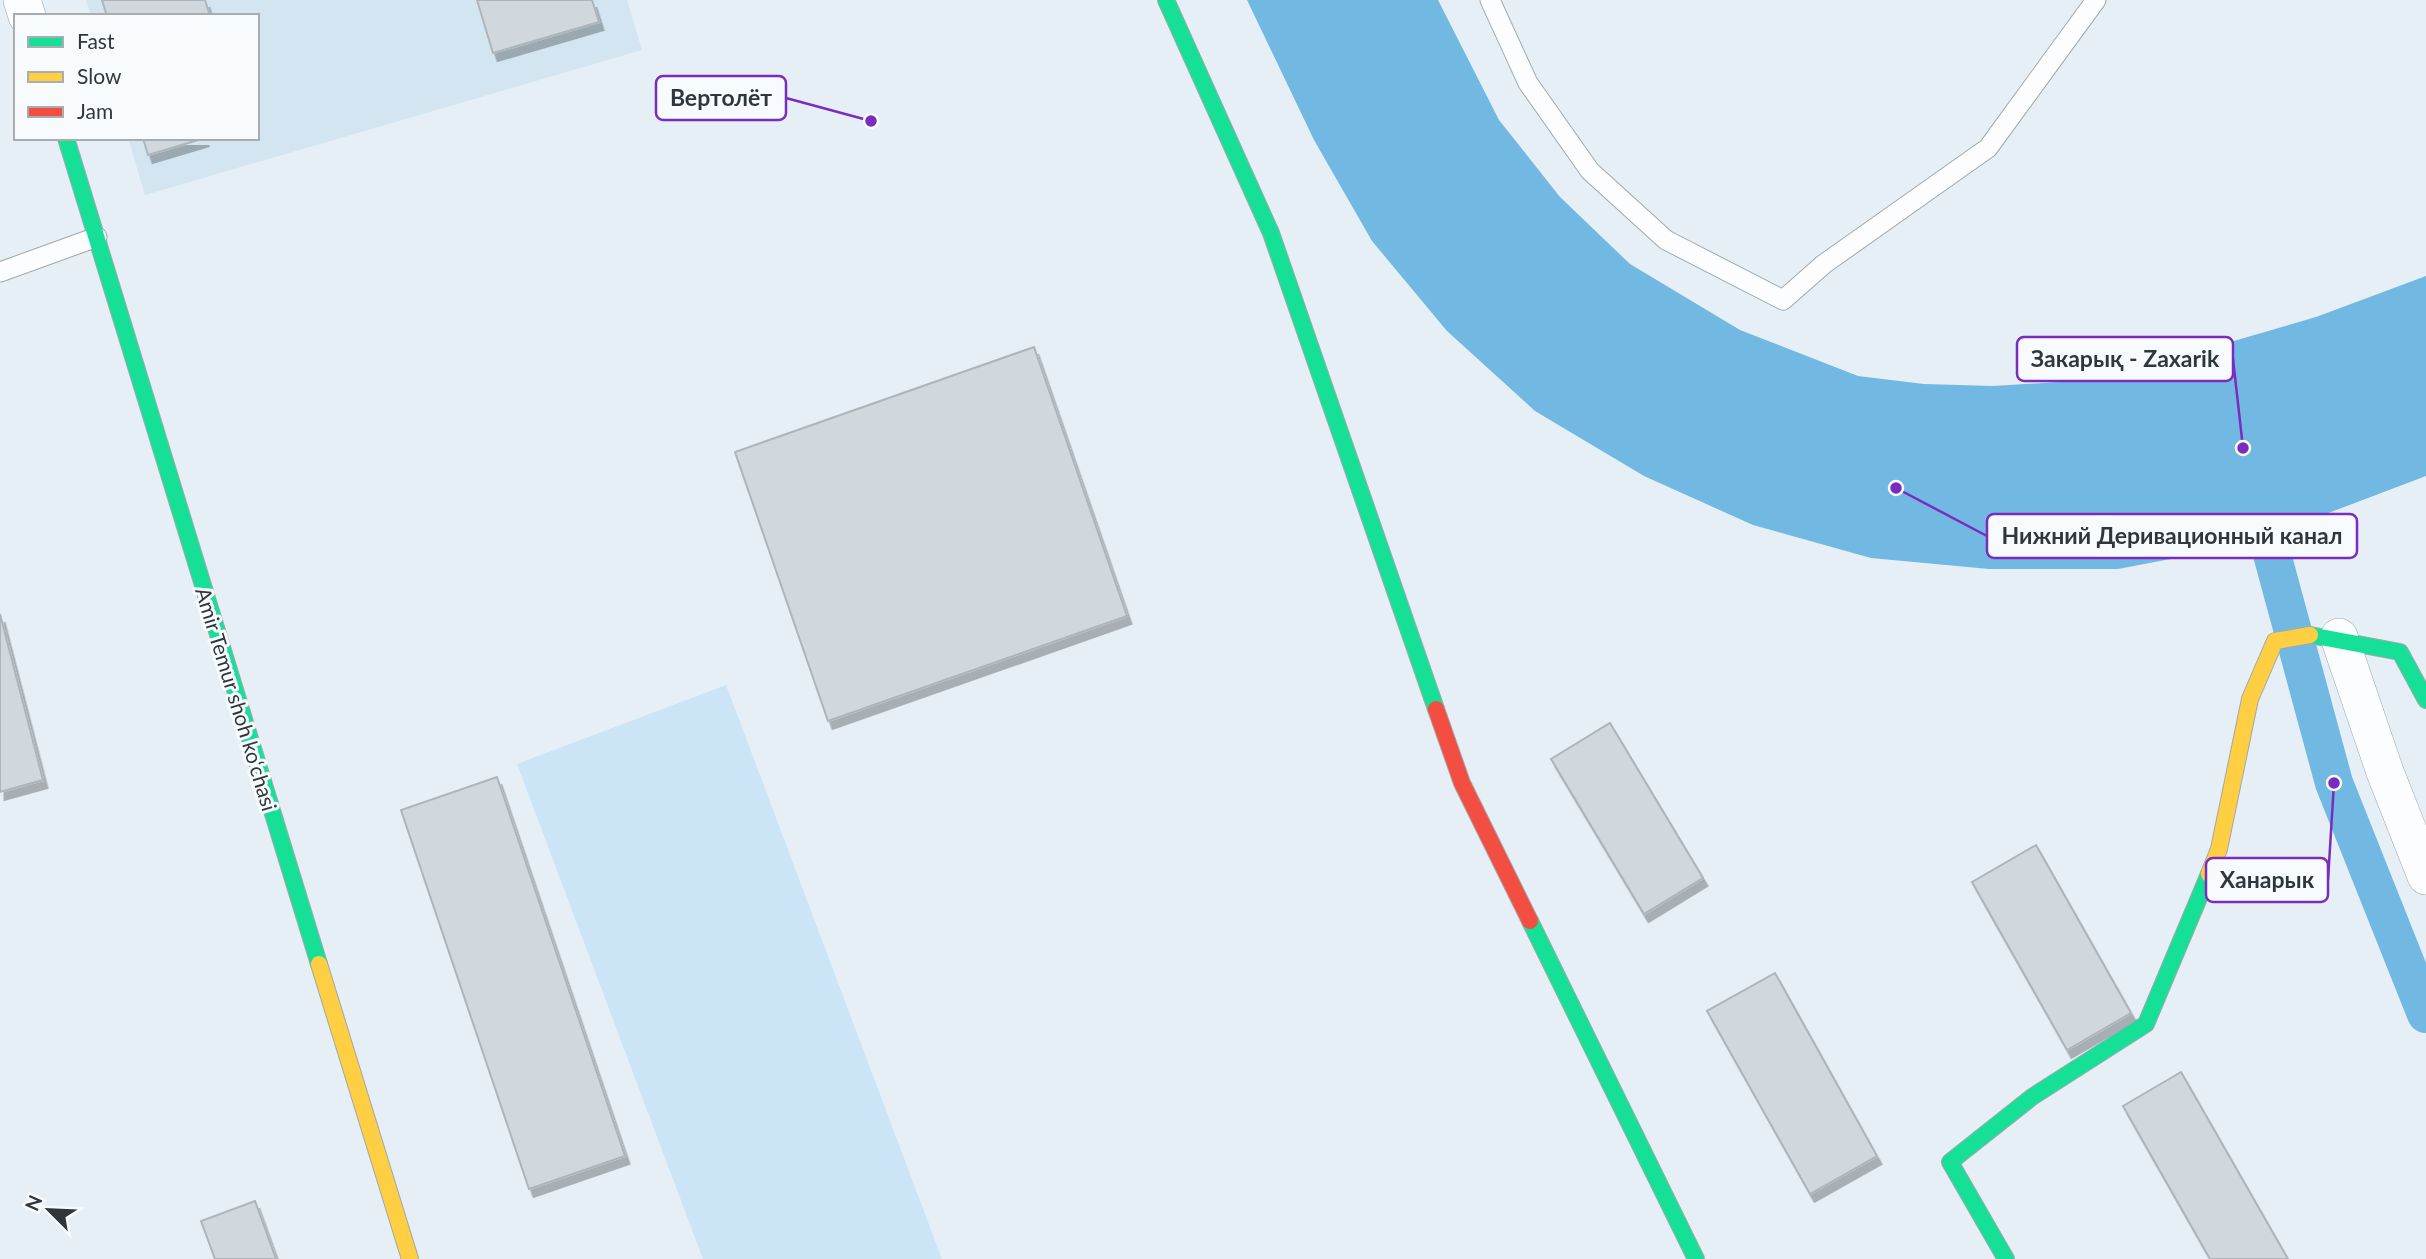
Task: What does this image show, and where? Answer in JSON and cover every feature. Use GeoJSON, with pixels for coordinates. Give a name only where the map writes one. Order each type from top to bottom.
{"type":"FeatureCollection","features":[{"type":"Feature","properties":{"kind":"street"},"geometry":{"type":"LineString","coordinates":[[1166,0],[1271,233],[1462,783],[1696,1259]]}},
{"type":"Feature","properties":{"kind":"street","name":"Amir Temur shoh ko‘chasi"},"geometry":{"type":"LineString","coordinates":[[67,140],[115,305],[410,1259]]}},
{"type":"Feature","properties":{"kind":"street"},"geometry":{"type":"LineString","coordinates":[[2327,635],[2426,876]]}},
{"type":"Feature","properties":{"kind":"street"},"geometry":{"type":"LineString","coordinates":[[2006,1259],[1950,1162],[2032,1097],[2146,1024],[2219,849],[2250,699],[2275,641],[2327,635],[2400,652],[2426,699]]}},
{"type":"Feature","properties":{"kind":"lane"},"geometry":{"type":"LineString","coordinates":[[1490,0],[1528,83],[1590,171],[1666,240],[1783,300],[1824,264],[1988,148],[2095,0]]}},
{"type":"Feature","properties":{"kind":"lane"},"geometry":{"type":"LineString","coordinates":[[0,272],[97,237]]}},
{"type":"Feature","properties":{"kind":"shaded area"},"geometry":{"type":"Polygon","coordinates":[[[86,0],[627,0],[642,50],[145,195],[129,140],[259,140],[259,14],[90,14],[86,0]]]}},
{"type":"Feature","properties":{"kind":"shaded area"},"geometry":{"type":"Polygon","coordinates":[[[726,685],[942,1259],[703,1259],[517,764],[726,685]]]}},
{"type":"Feature","properties":{"kind":"water"},"geometry":{"type":"Polygon","coordinates":[[[1247,0],[1438,0],[1499,120],[1560,197],[1630,264],[1740,330],[1858,376],[1924,384],[1993,386],[2059,382],[2127,372],[2316,317],[2426,276],[2426,476],[2244,545],[2118,569],[1989,569],[1871,558],[1753,525],[1644,476],[1535,411],[1447,331],[1372,241],[1314,140],[1247,0]]]}},
{"type":"Feature","properties":{"kind":"building"},"geometry":{"type":"Polygon","coordinates":[[[102,0],[205,0],[209,14],[106,14],[102,0]]]}},
{"type":"Feature","properties":{"kind":"building"},"geometry":{"type":"Polygon","coordinates":[[[477,0],[592,0],[599,22],[493,53],[477,0]]]}},
{"type":"Feature","properties":{"kind":"building"},"geometry":{"type":"Polygon","coordinates":[[[144,140],[198,140],[148,155],[144,140]]]}},
{"type":"Feature","properties":{"kind":"building"},"geometry":{"type":"Polygon","coordinates":[[[1034,347],[1127,616],[828,721],[735,452],[1034,347]]]}},
{"type":"Feature","properties":{"kind":"building"},"geometry":{"type":"Polygon","coordinates":[[[0,614],[43,780],[0,792],[0,614]]]}},
{"type":"Feature","properties":{"kind":"building"},"geometry":{"type":"Polygon","coordinates":[[[1610,723],[1703,878],[1644,914],[1551,759],[1610,723]]]}},
{"type":"Feature","properties":{"kind":"building"},"geometry":{"type":"Polygon","coordinates":[[[497,777],[625,1156],[529,1189],[401,810],[497,777]]]}},
{"type":"Feature","properties":{"kind":"building"},"geometry":{"type":"Polygon","coordinates":[[[2036,845],[2131,1013],[2067,1050],[1972,882],[2036,845]]]}},
{"type":"Feature","properties":{"kind":"building"},"geometry":{"type":"Polygon","coordinates":[[[1775,973],[1877,1156],[1810,1194],[1707,1011],[1775,973]]]}},
{"type":"Feature","properties":{"kind":"building"},"geometry":{"type":"Polygon","coordinates":[[[2181,1072],[2288,1259],[2210,1259],[2123,1106],[2181,1072]]]}},
{"type":"Feature","properties":{"kind":"building"},"geometry":{"type":"Polygon","coordinates":[[[255,1201],[276,1259],[215,1259],[201,1221],[255,1201]]]}},
{"type":"Feature","properties":{"kind":"waterway"},"geometry":{"type":"LineString","coordinates":[[2253,484],[2334,783],[2426,1014]]}},
{"type":"Feature","properties":{"kind":"traffic: fast"},"geometry":{"type":"LineString","coordinates":[[1166,0],[1271,233],[1436,709]]}},
{"type":"Feature","properties":{"kind":"traffic: fast"},"geometry":{"type":"LineString","coordinates":[[67,140],[319,964]]}},
{"type":"Feature","properties":{"kind":"traffic: fast"},"geometry":{"type":"LineString","coordinates":[[2310,635],[2400,652],[2426,700]]}},
{"type":"Feature","properties":{"kind":"traffic: fast"},"geometry":{"type":"LineString","coordinates":[[2006,1259],[1950,1162],[2032,1097],[2146,1024],[2209,874]]}},
{"type":"Feature","properties":{"kind":"traffic: fast"},"geometry":{"type":"LineString","coordinates":[[1530,921],[1696,1259]]}},
{"type":"Feature","properties":{"kind":"traffic: slow"},"geometry":{"type":"LineString","coordinates":[[2209,874],[2219,849],[2250,699],[2275,641],[2310,635]]}},
{"type":"Feature","properties":{"kind":"traffic: slow"},"geometry":{"type":"LineString","coordinates":[[319,964],[410,1259]]}},
{"type":"Feature","properties":{"kind":"traffic: jam"},"geometry":{"type":"LineString","coordinates":[[1436,709],[1462,783],[1530,921]]}},
{"type":"Feature","properties":{"kind":"place","name":"Вертолёт"},"geometry":{"type":"Point","coordinates":[871,121]}},
{"type":"Feature","properties":{"kind":"place","name":"Закарық - Zaxarik"},"geometry":{"type":"Point","coordinates":[2243,448]}},
{"type":"Feature","properties":{"kind":"place","name":"Нижний Деривационный канал"},"geometry":{"type":"Point","coordinates":[1896,488]}},
{"type":"Feature","properties":{"kind":"place","name":"Ханарык"},"geometry":{"type":"Point","coordinates":[2334,783]}}]}
